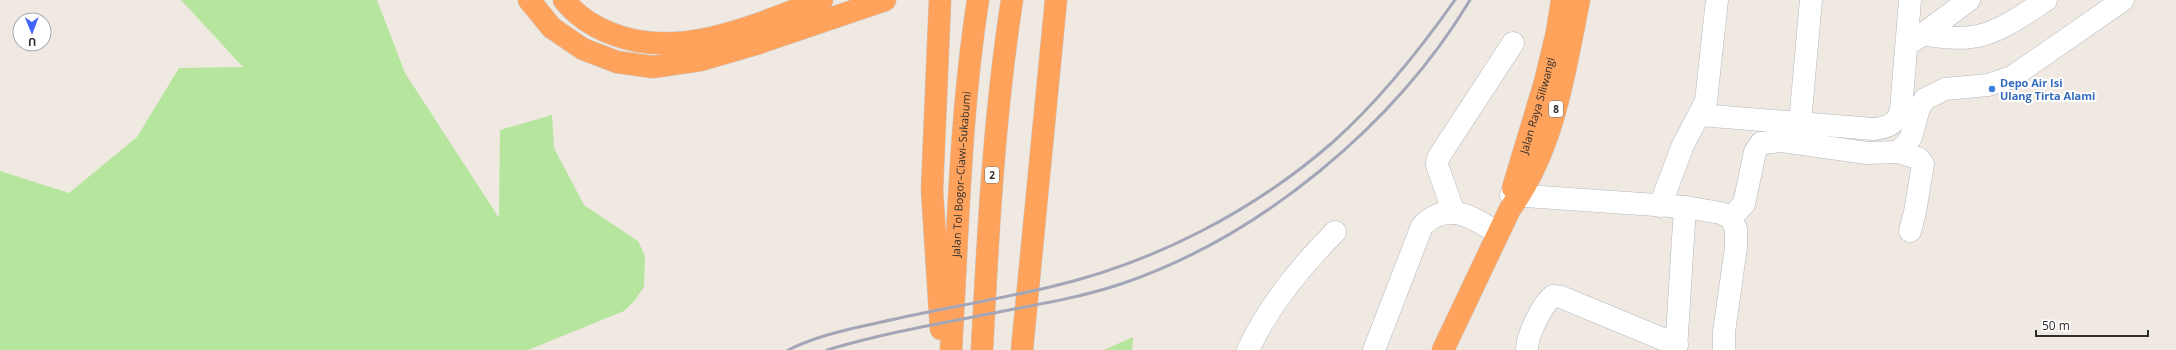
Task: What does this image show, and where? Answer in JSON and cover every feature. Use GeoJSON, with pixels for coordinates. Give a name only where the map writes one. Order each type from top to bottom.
{"type":"FeatureCollection","features":[{"type":"Feature","properties":{"kind":"highway"},"geometry":{"type":"LineString","coordinates":[[529,0],[552,28],[583,49],[617,62],[653,66],[701,60],[756,44],[885,0]]}},
{"type":"Feature","properties":{"kind":"highway"},"geometry":{"type":"LineString","coordinates":[[564,0],[570,8],[595,27],[623,39],[656,44],[700,40],[752,26],[822,0]]}},
{"type":"Feature","properties":{"kind":"highway"},"geometry":{"type":"LineString","coordinates":[[940,0],[932,190],[940,324],[946,350]]}},
{"type":"Feature","properties":{"kind":"highway","name":"Jalan Tol Bogor–Ciawi–Sukabumi"},"geometry":{"type":"LineString","coordinates":[[951,350],[960,178],[971,47],[978,0]]}},
{"type":"Feature","properties":{"kind":"highway","name":"2"},"geometry":{"type":"LineString","coordinates":[[982,350],[989,208],[1001,70],[1012,0]]}},
{"type":"Feature","properties":{"kind":"highway"},"geometry":{"type":"LineString","coordinates":[[1022,350],[1056,0]]}},
{"type":"Feature","properties":{"kind":"highway"},"geometry":{"type":"LineString","coordinates":[[1545,0],[1557,32]]}},
{"type":"Feature","properties":{"kind":"highway","name":"Jalan Raya Siliwangi"},"geometry":{"type":"LineString","coordinates":[[1513,200],[1521,156],[1540,102],[1557,32],[1562,0]]}},
{"type":"Feature","properties":{"kind":"highway","name":"Jalan Raya Siliwangi"},"geometry":{"type":"LineString","coordinates":[[1444,350],[1513,200],[1536,163],[1554,114],[1567,63],[1579,0]]}},
{"type":"Feature","properties":{"kind":"street"},"geometry":{"type":"LineString","coordinates":[[1660,206],[1683,145],[1706,101],[1717,0]]}},
{"type":"Feature","properties":{"kind":"street"},"geometry":{"type":"LineString","coordinates":[[1800,123],[1811,0]]}},
{"type":"Feature","properties":{"kind":"street"},"geometry":{"type":"LineString","coordinates":[[1700,115],[1873,129],[1886,127],[1894,122],[1901,110],[1910,0]]}},
{"type":"Feature","properties":{"kind":"street"},"geometry":{"type":"LineString","coordinates":[[1906,47],[1969,0]]}},
{"type":"Feature","properties":{"kind":"street"},"geometry":{"type":"LineString","coordinates":[[1923,34],[1954,39],[1985,35],[1997,30],[2046,0]]}},
{"type":"Feature","properties":{"kind":"street"},"geometry":{"type":"LineString","coordinates":[[1894,153],[1906,145],[1912,137],[1919,108],[1925,99],[1945,89],[1988,84],[2012,77],[2123,0]]}},
{"type":"Feature","properties":{"kind":"street"},"geometry":{"type":"LineString","coordinates":[[1454,212],[1436,165],[1438,158],[1513,43]]}},
{"type":"Feature","properties":{"kind":"street"},"geometry":{"type":"LineString","coordinates":[[1886,127],[1894,153]]}},
{"type":"Feature","properties":{"kind":"street"},"geometry":{"type":"LineString","coordinates":[[1731,218],[1744,204],[1755,152],[1761,143],[1782,141],[1867,153],[1894,153],[1918,158],[1923,164],[1915,212],[1910,231]]}},
{"type":"Feature","properties":{"kind":"street"},"geometry":{"type":"LineString","coordinates":[[1513,200],[1685,207],[1721,213],[1731,218],[1736,229],[1736,247],[1724,332],[1724,350]]}},
{"type":"Feature","properties":{"kind":"street"},"geometry":{"type":"LineString","coordinates":[[1527,350],[1529,338],[1542,309],[1553,296],[1561,297],[1677,348],[1685,207]]}},
{"type":"Feature","properties":{"kind":"street"},"geometry":{"type":"LineString","coordinates":[[1374,350],[1422,226],[1432,217],[1454,212],[1476,220],[1498,233]]}},
{"type":"Feature","properties":{"kind":"street"},"geometry":{"type":"LineString","coordinates":[[1248,350],[1257,329],[1288,287],[1335,232]]}},
{"type":"Feature","properties":{"kind":"green space"},"geometry":{"type":"Polygon","coordinates":[[[181,0],[377,0],[405,73],[499,218],[500,130],[552,115],[554,148],[584,205],[638,241],[645,256],[644,287],[635,300],[624,311],[528,350],[0,350],[0,171],[69,193],[137,137],[179,68],[243,67],[181,0]]]}},
{"type":"Feature","properties":{"kind":"green space"},"geometry":{"type":"Polygon","coordinates":[[[1133,337],[1132,350],[1104,350],[1133,337]]]}},
{"type":"Feature","properties":{"kind":"railway"},"geometry":{"type":"LineString","coordinates":[[788,350],[845,330],[1032,291],[1088,277],[1164,249],[1200,232],[1270,191],[1333,142],[1383,92],[1427,38],[1455,0]]}},
{"type":"Feature","properties":{"kind":"railway"},"geometry":{"type":"LineString","coordinates":[[827,350],[940,323],[1080,296],[1121,284],[1173,263],[1224,237],[1273,206],[1320,171],[1363,132],[1403,90],[1439,46],[1470,0]]}},
{"type":"Feature","properties":{"kind":"place","name":"Depo Air Isi Ulang Tirta Alami"},"geometry":{"type":"Point","coordinates":[1992,89]}}]}
